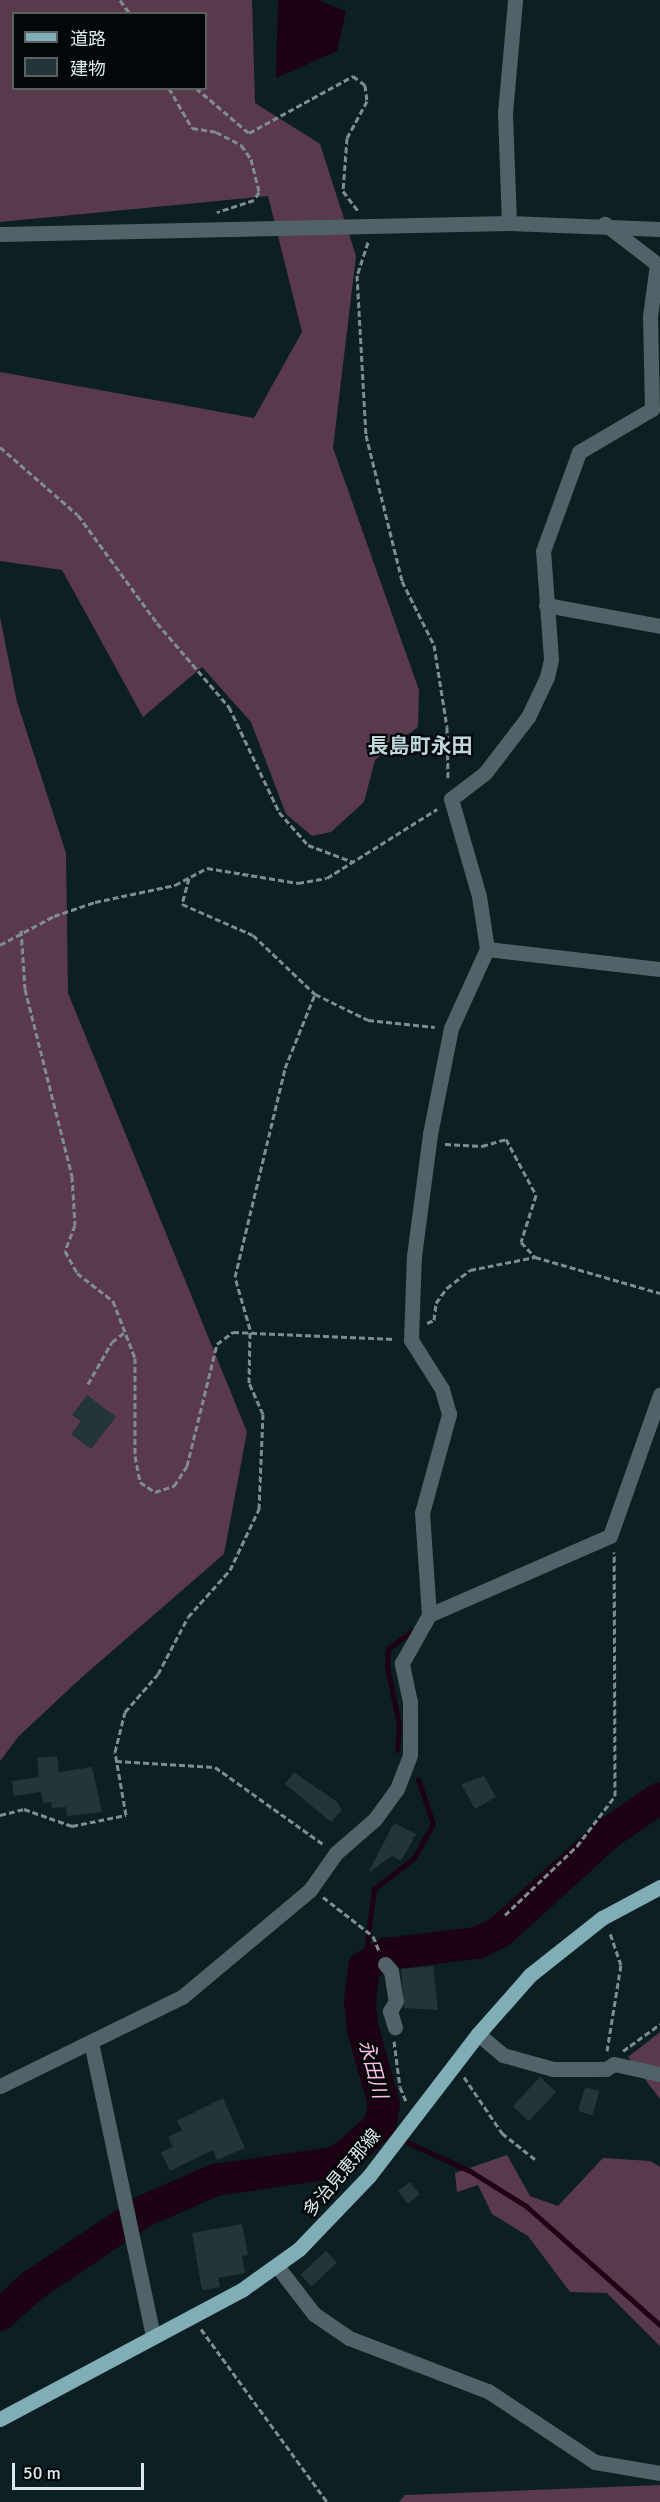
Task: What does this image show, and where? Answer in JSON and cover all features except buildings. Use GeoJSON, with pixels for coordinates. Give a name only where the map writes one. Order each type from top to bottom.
{"type":"FeatureCollection","features":[{"type":"Feature","properties":{"kind":"main road","name":"多治見恵那線"},"geometry":{"type":"LineString","coordinates":[[0,2419],[277,2266],[338,2212],[478,2034],[547,1959],[603,1918],[660,1887]]}},
{"type":"Feature","properties":{"kind":"street"},"geometry":{"type":"LineString","coordinates":[[509,223],[505,113],[514,0]]}},
{"type":"Feature","properties":{"kind":"street"},"geometry":{"type":"LineString","coordinates":[[0,234],[372,228],[509,223],[605,224],[660,229]]}},
{"type":"Feature","properties":{"kind":"street"},"geometry":{"type":"LineString","coordinates":[[0,2086],[182,1997],[311,1888],[336,1853],[375,1819],[397,1789],[410,1755],[410,1702],[402,1663],[429,1616],[422,1513],[449,1414],[442,1389],[411,1335],[414,1256],[428,1143],[452,1028],[487,949],[478,896],[452,799],[485,773],[528,717],[550,659],[543,551],[579,452],[652,410],[650,316],[657,264],[605,224]]}},
{"type":"Feature","properties":{"kind":"street"},"geometry":{"type":"LineString","coordinates":[[546,605],[660,626]]}},
{"type":"Feature","properties":{"kind":"street"},"geometry":{"type":"LineString","coordinates":[[487,949],[660,969]]}},
{"type":"Feature","properties":{"kind":"street"},"geometry":{"type":"LineString","coordinates":[[429,1616],[610,1536],[660,1395]]}},
{"type":"Feature","properties":{"kind":"street"},"geometry":{"type":"LineString","coordinates":[[384,1964],[391,1971],[396,2001],[390,2011],[395,2027]]}},
{"type":"Feature","properties":{"kind":"street"},"geometry":{"type":"LineString","coordinates":[[478,2034],[503,2055],[553,2069],[606,2069],[614,2064],[660,2074]]}},
{"type":"Feature","properties":{"kind":"street"},"geometry":{"type":"LineString","coordinates":[[91,2042],[153,2336]]}},
{"type":"Feature","properties":{"kind":"street"},"geometry":{"type":"LineString","coordinates":[[277,2266],[314,2314],[349,2338],[488,2391],[596,2462],[660,2473]]}},
{"type":"Feature","properties":{"kind":"path"},"geometry":{"type":"LineString","coordinates":[[0,945],[21,930],[95,902],[189,878],[216,867],[298,883],[327,878],[452,799],[447,727],[434,645],[402,581],[366,435],[357,275],[372,228],[343,191],[347,138],[367,101],[365,85],[353,76],[322,90],[249,133],[198,90]]}},
{"type":"Feature","properties":{"kind":"path"},"geometry":{"type":"LineString","coordinates":[[170,90],[192,128],[216,132],[242,145],[251,159],[259,192],[254,200],[206,213]]}},
{"type":"Feature","properties":{"kind":"path"},"geometry":{"type":"LineString","coordinates":[[0,447],[78,515],[158,624],[229,707],[279,812],[308,845],[353,862]]}},
{"type":"Feature","properties":{"kind":"path"},"geometry":{"type":"LineString","coordinates":[[189,878],[182,904],[253,935],[315,994],[368,1020],[452,1028]]}},
{"type":"Feature","properties":{"kind":"path"},"geometry":{"type":"LineString","coordinates":[[21,930],[25,989],[72,1176],[75,1226],[65,1251],[77,1273],[113,1301],[135,1358],[135,1456],[140,1482],[155,1492],[174,1486],[187,1466],[217,1344],[233,1332],[250,1329],[411,1335],[434,1320],[441,1296],[470,1270],[535,1257],[660,1293]]}},
{"type":"Feature","properties":{"kind":"path"},"geometry":{"type":"LineString","coordinates":[[0,1815],[24,1809],[72,1826],[126,1815],[116,1761],[126,1712],[158,1674],[188,1617],[230,1570],[259,1509],[263,1414],[249,1383],[250,1329],[235,1276],[285,1068],[315,994]]}},
{"type":"Feature","properties":{"kind":"path"},"geometry":{"type":"LineString","coordinates":[[428,1143],[482,1146],[506,1139],[536,1195],[520,1242],[535,1257]]}},
{"type":"Feature","properties":{"kind":"path"},"geometry":{"type":"LineString","coordinates":[[88,1384],[112,1342],[125,1332]]}},
{"type":"Feature","properties":{"kind":"path"},"geometry":{"type":"LineString","coordinates":[[505,1914],[577,1846],[615,1796],[615,1554],[610,1536]]}},
{"type":"Feature","properties":{"kind":"path"},"geometry":{"type":"LineString","coordinates":[[116,1761],[215,1767],[336,1853]]}},
{"type":"Feature","properties":{"kind":"path"},"geometry":{"type":"LineString","coordinates":[[311,1888],[373,1935],[377,1947]]}},
{"type":"Feature","properties":{"kind":"path"},"geometry":{"type":"LineString","coordinates":[[603,1918],[619,1950],[621,1965],[606,2034],[606,2049],[614,2064],[626,2048],[660,2024]]}},
{"type":"Feature","properties":{"kind":"path"},"geometry":{"type":"LineString","coordinates":[[395,2027],[400,2087],[405,2100],[419,2110]]}},
{"type":"Feature","properties":{"kind":"path"},"geometry":{"type":"LineString","coordinates":[[452,2066],[474,2086],[502,2133],[536,2160]]}},
{"type":"Feature","properties":{"kind":"path"},"geometry":{"type":"LineString","coordinates":[[190,2315],[327,2502]]}},
{"type":"Feature","properties":{"kind":"shaded area"},"geometry":{"type":"Polygon","coordinates":[[[0,0],[252,0],[255,103],[320,144],[356,256],[333,448],[419,690],[418,727],[375,760],[364,802],[331,832],[312,836],[286,814],[251,722],[202,667],[143,717],[62,570],[0,561],[0,372],[254,418],[302,332],[268,196],[0,222],[0,0]]]}},
{"type":"Feature","properties":{"kind":"shaded area"},"geometry":{"type":"Polygon","coordinates":[[[278,0],[317,0],[346,11],[337,51],[276,78],[278,0]]]}},
{"type":"Feature","properties":{"kind":"shaded area"},"geometry":{"type":"Polygon","coordinates":[[[0,617],[17,702],[66,853],[68,993],[247,1432],[224,1554],[81,1678],[19,1736],[0,1761],[0,617]]]}},
{"type":"Feature","properties":{"kind":"shaded area"},"geometry":{"type":"Polygon","coordinates":[[[660,2032],[660,2099],[628,2057],[660,2032]]]}},
{"type":"Feature","properties":{"kind":"shaded area"},"geometry":{"type":"Polygon","coordinates":[[[507,2155],[530,2196],[558,2206],[603,2158],[650,2161],[660,2167],[660,2346],[607,2293],[570,2292],[528,2236],[492,2214],[478,2185],[457,2192],[455,2173],[507,2155]]]}},
{"type":"Feature","properties":{"kind":"shaded area"},"geometry":{"type":"Polygon","coordinates":[[[660,2485],[660,2502],[399,2502],[405,2495],[660,2485]]]}},
{"type":"Feature","properties":{"kind":"waterway"},"geometry":{"type":"LineString","coordinates":[[397,1750],[399,1725],[387,1666],[388,1649],[413,1630]]}},
{"type":"Feature","properties":{"kind":"waterway"},"geometry":{"type":"LineString","coordinates":[[364,1967],[374,1889],[414,1858],[433,1824],[418,1779]]}},
{"type":"Feature","properties":{"kind":"waterway","name":"永田川"},"geometry":{"type":"LineString","coordinates":[[0,2315],[32,2286],[142,2212],[215,2180],[333,2163],[347,2155],[380,2125],[384,2104],[363,2030],[360,2001],[364,1967],[386,1954],[477,1943],[500,1932],[610,1832],[660,1798]]}},
{"type":"Feature","properties":{"kind":"waterway"},"geometry":{"type":"LineString","coordinates":[[376,2128],[470,2171],[526,2206],[660,2325]]}},
{"type":"Feature","properties":{"kind":"district","name":"長島町永田"},"geometry":{"type":"Point","coordinates":[420,746]}}]}
